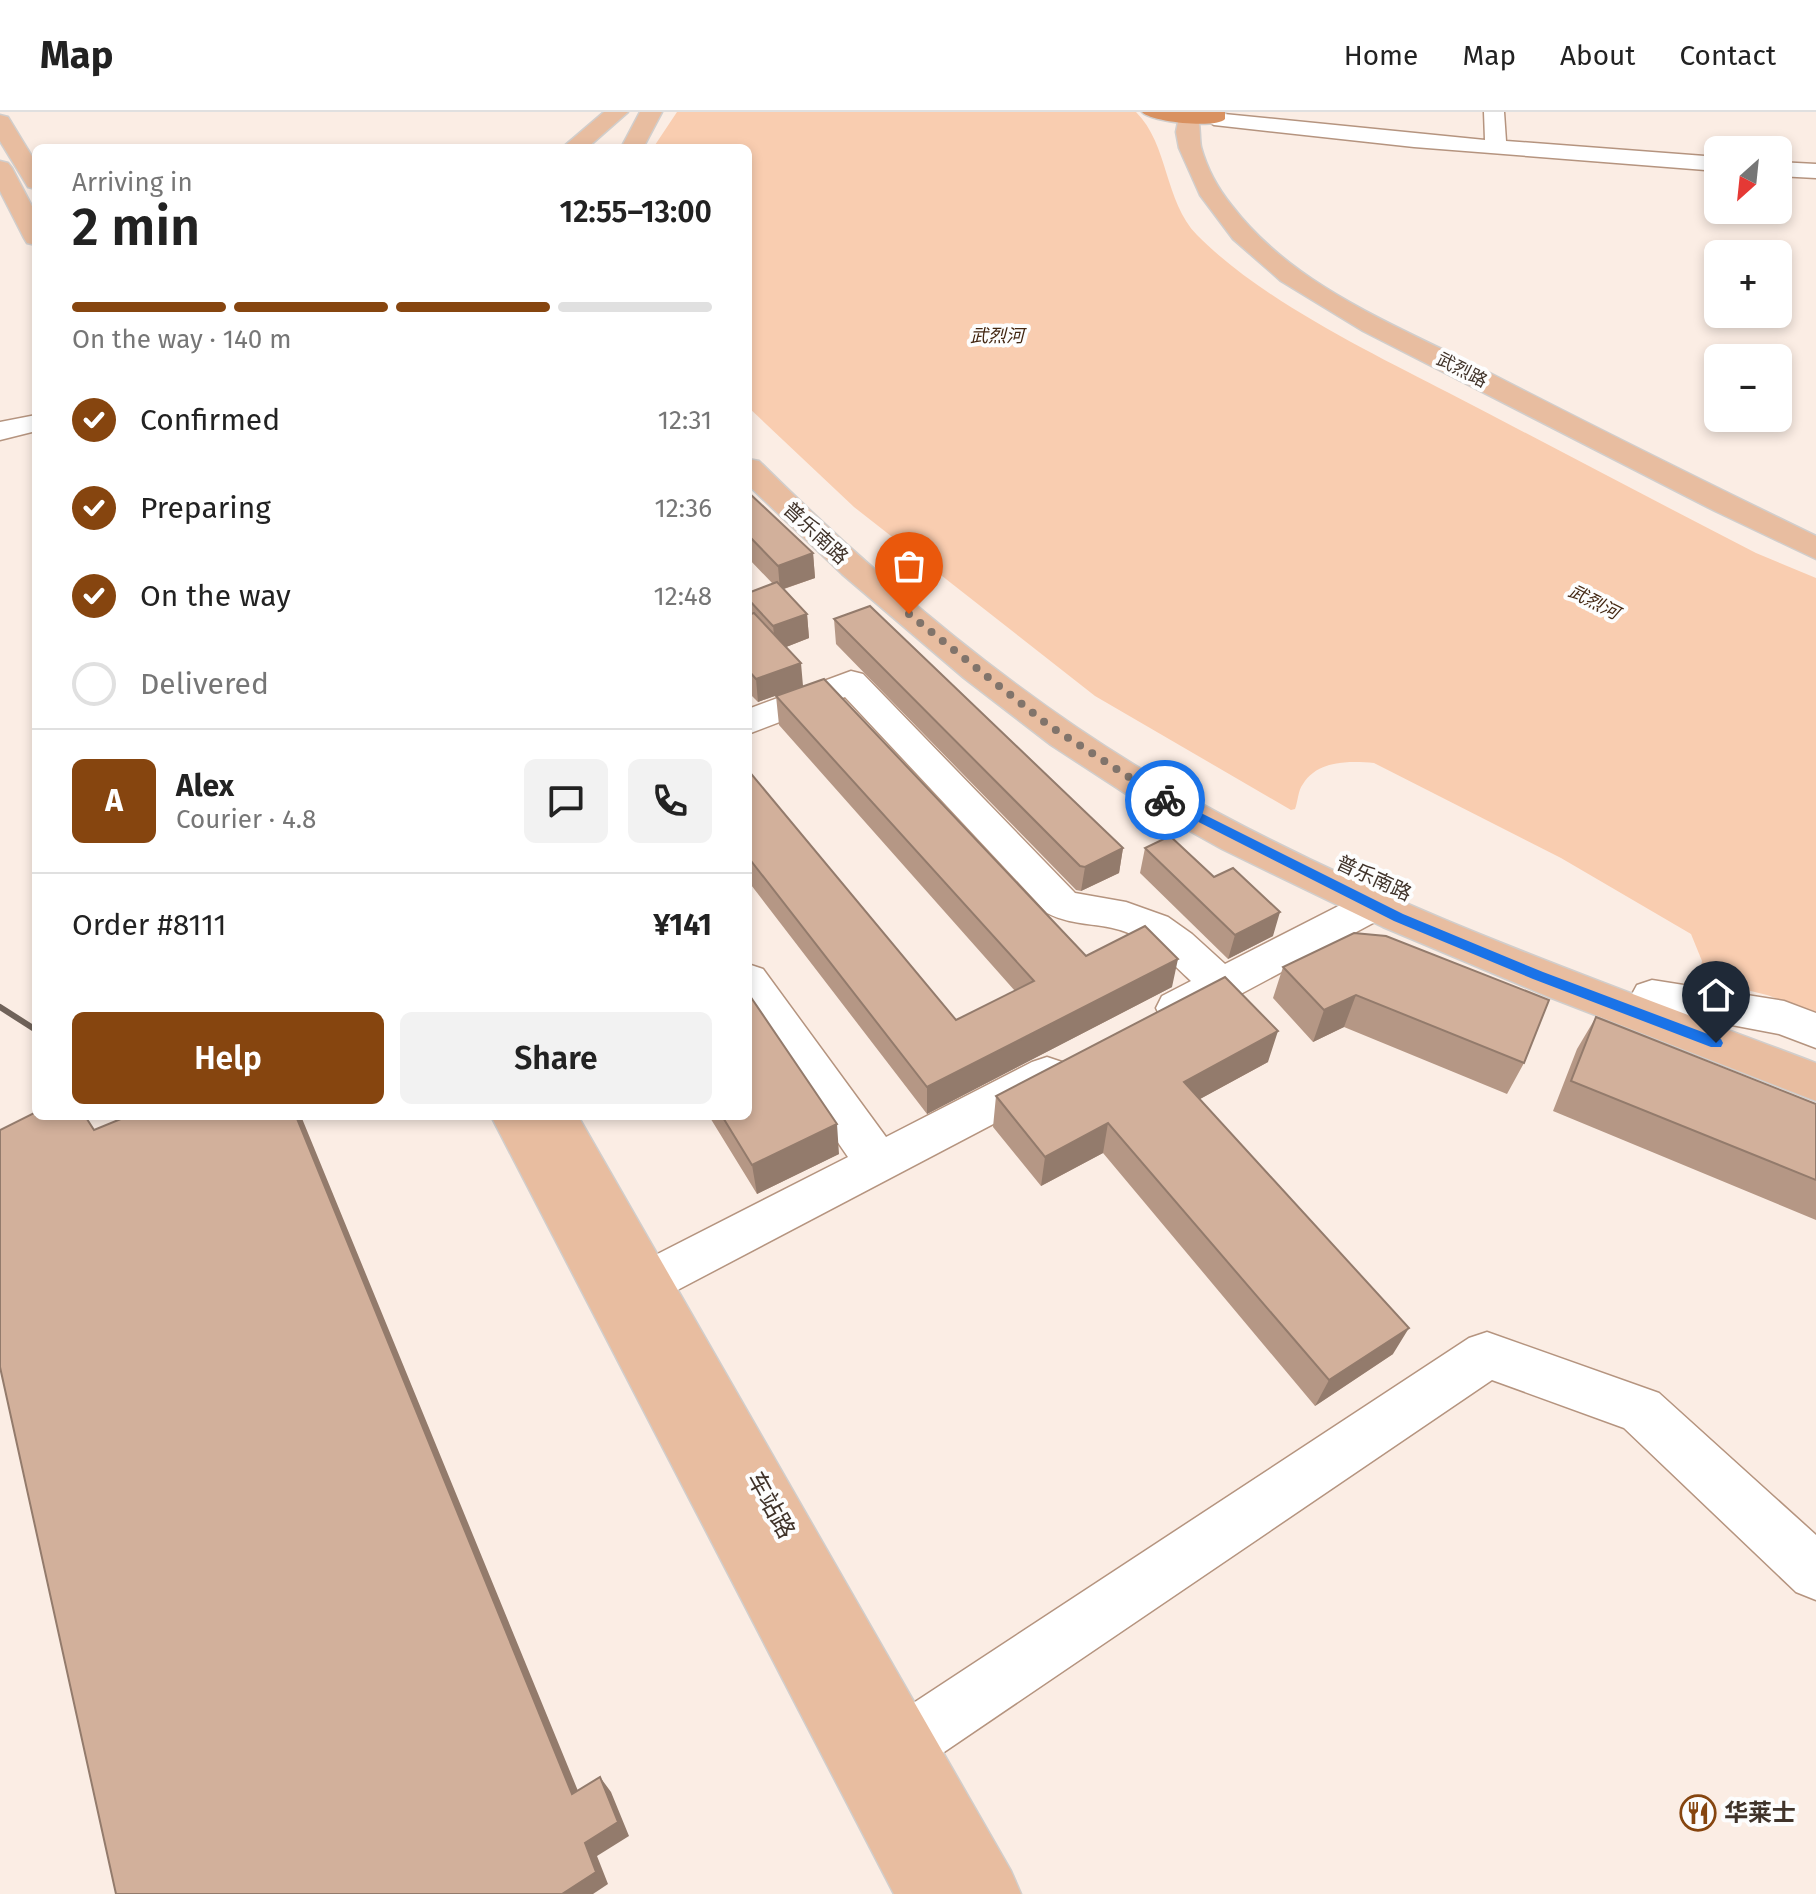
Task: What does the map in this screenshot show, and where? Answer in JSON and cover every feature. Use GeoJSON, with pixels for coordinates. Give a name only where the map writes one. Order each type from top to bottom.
{"type":"FeatureCollection","features":[{"type":"Feature","properties":{"kind":"highway"},"geometry":{"type":"LineString","coordinates":[[1153,112],[1201,115]]}},
{"type":"Feature","properties":{"kind":"main road"},"geometry":{"type":"LineString","coordinates":[[578,144],[620,112]]}},
{"type":"Feature","properties":{"kind":"main road"},"geometry":{"type":"LineString","coordinates":[[610,144],[620,112]]}},
{"type":"Feature","properties":{"kind":"main road"},"geometry":{"type":"LineString","coordinates":[[634,144],[651,112]]}},
{"type":"Feature","properties":{"kind":"main road","name":"武烈路"},"geometry":{"type":"LineString","coordinates":[[1816,530],[1388,316],[1328,280],[1260,225],[1230,183],[1201,115],[1187,128],[1191,150],[1205,182],[1242,233],[1312,289],[1641,463],[1816,549]]}},
{"type":"Feature","properties":{"kind":"main road"},"geometry":{"type":"LineString","coordinates":[[0,122],[32,175]]}},
{"type":"Feature","properties":{"kind":"main road"},"geometry":{"type":"LineString","coordinates":[[0,168],[32,230]]}},
{"type":"Feature","properties":{"kind":"main road","name":"普乐南路"},"geometry":{"type":"LineString","coordinates":[[752,447],[821,511],[913,589],[1068,711],[1142,758],[1242,813],[1373,878],[1816,1082]]}},
{"type":"Feature","properties":{"kind":"main road","name":"普乐南路"},"geometry":{"type":"LineString","coordinates":[[752,472],[844,560],[1048,725],[1156,795],[1374,905],[1538,976],[1659,1009],[1816,1059]]}},
{"type":"Feature","properties":{"kind":"main road","name":"车站路"},"geometry":{"type":"LineString","coordinates":[[516,1120],[930,1894]]}},
{"type":"Feature","properties":{"kind":"main road","name":"车站路"},"geometry":{"type":"LineString","coordinates":[[556,1120],[988,1894]]}},
{"type":"Feature","properties":{"kind":"street"},"geometry":{"type":"LineString","coordinates":[[1494,112],[1496,148]]}},
{"type":"Feature","properties":{"kind":"street"},"geometry":{"type":"LineString","coordinates":[[1201,115],[1496,148],[1704,163]]}},
{"type":"Feature","properties":{"kind":"street"},"geometry":{"type":"LineString","coordinates":[[1792,170],[1816,171]]}},
{"type":"Feature","properties":{"kind":"street"},"geometry":{"type":"LineString","coordinates":[[0,431],[32,424]]}},
{"type":"Feature","properties":{"kind":"street"},"geometry":{"type":"LineString","coordinates":[[752,720],[851,682],[1061,903],[1086,914],[1126,917],[1148,925],[1169,937],[1221,985]]}},
{"type":"Feature","properties":{"kind":"street"},"geometry":{"type":"LineString","coordinates":[[1139,1027],[1374,905]]}},
{"type":"Feature","properties":{"kind":"street"},"geometry":{"type":"LineString","coordinates":[[752,986],[878,1163]]}},
{"type":"Feature","properties":{"kind":"street"},"geometry":{"type":"LineString","coordinates":[[1659,1009],[1800,1025]]}},
{"type":"Feature","properties":{"kind":"street"},"geometry":{"type":"LineString","coordinates":[[1659,1009],[1816,1099]]}},
{"type":"Feature","properties":{"kind":"street"},"geometry":{"type":"LineString","coordinates":[[647,1284],[1084,1056]]}},
{"type":"Feature","properties":{"kind":"street"},"geometry":{"type":"LineString","coordinates":[[904,1744],[1487,1355],[1641,1410],[1816,1572]]}},
{"type":"Feature","properties":{"kind":"water","name":"武烈河"},"geometry":{"type":"Polygon","coordinates":[[[677,112],[1136,112],[1155,140],[1186,221],[1197,235],[1252,281],[1317,323],[1385,360],[1756,553],[1816,578],[1816,1013],[1767,995],[1698,978],[1702,961],[1691,934],[1561,858],[1374,763],[1345,762],[1317,770],[1301,786],[1295,809],[1291,810],[1095,696],[854,507],[752,411],[752,144],[656,144],[677,112]]]}},
{"type":"Feature","properties":{"kind":"building"},"geometry":{"type":"Polygon","coordinates":[[[752,496],[813,553],[778,566],[752,539],[752,496]]]}},
{"type":"Feature","properties":{"kind":"building"},"geometry":{"type":"Polygon","coordinates":[[[777,582],[807,614],[773,626],[752,603],[752,591],[777,582]]]}},
{"type":"Feature","properties":{"kind":"building"},"geometry":{"type":"Polygon","coordinates":[[[870,606],[1123,848],[1085,867],[1080,866],[834,619],[870,606]]]}},
{"type":"Feature","properties":{"kind":"building"},"geometry":{"type":"Polygon","coordinates":[[[752,614],[801,663],[756,679],[752,674],[752,614]]]}},
{"type":"Feature","properties":{"kind":"building"},"geometry":{"type":"Polygon","coordinates":[[[824,679],[1086,956],[1145,926],[1178,959],[927,1087],[752,862],[752,775],[956,1020],[1034,981],[776,696],[824,679]]]}},
{"type":"Feature","properties":{"kind":"building"},"geometry":{"type":"Polygon","coordinates":[[[1170,836],[1214,877],[1233,868],[1280,912],[1235,935],[1145,848],[1170,836]]]}},
{"type":"Feature","properties":{"kind":"building"},"geometry":{"type":"Polygon","coordinates":[[[1354,933],[1386,936],[1549,1000],[1524,1063],[1356,995],[1324,1010],[1283,967],[1354,933]]]}},
{"type":"Feature","properties":{"kind":"building"},"geometry":{"type":"Polygon","coordinates":[[[1225,977],[1278,1031],[1184,1082],[1409,1328],[1329,1380],[1108,1123],[1045,1157],[996,1096],[1225,977]]]}},
{"type":"Feature","properties":{"kind":"building"},"geometry":{"type":"Polygon","coordinates":[[[752,999],[837,1124],[752,1165],[724,1120],[752,1120],[752,999]]]}},
{"type":"Feature","properties":{"kind":"building"},"geometry":{"type":"Polygon","coordinates":[[[1596,1017],[1816,1104],[1816,1180],[1571,1081],[1596,1017]]]}},
{"type":"Feature","properties":{"kind":"building"},"geometry":{"type":"Polygon","coordinates":[[[32,1114],[32,1120],[88,1120],[94,1130],[118,1120],[298,1120],[572,1794],[600,1777],[618,1822],[585,1843],[596,1872],[562,1894],[116,1894],[0,1367],[0,1130],[32,1114]]]}},
{"type":"Feature","properties":{"kind":"railway"},"geometry":{"type":"LineString","coordinates":[[0,1007],[32,1027]]}},
{"type":"Feature","properties":{"kind":"way so far"},"geometry":{"type":"LineString","coordinates":[[909,614],[1048,725],[1165,800]]}},
{"type":"Feature","properties":{"kind":"place","name":"华莱士"},"geometry":{"type":"Point","coordinates":[1698,1813]}},
{"type":"Feature","properties":{"kind":"route"},"geometry":{"type":"LineString","coordinates":[[1165,800],[1263,852],[1398,917],[1538,976],[1716,1043]]}}]}
